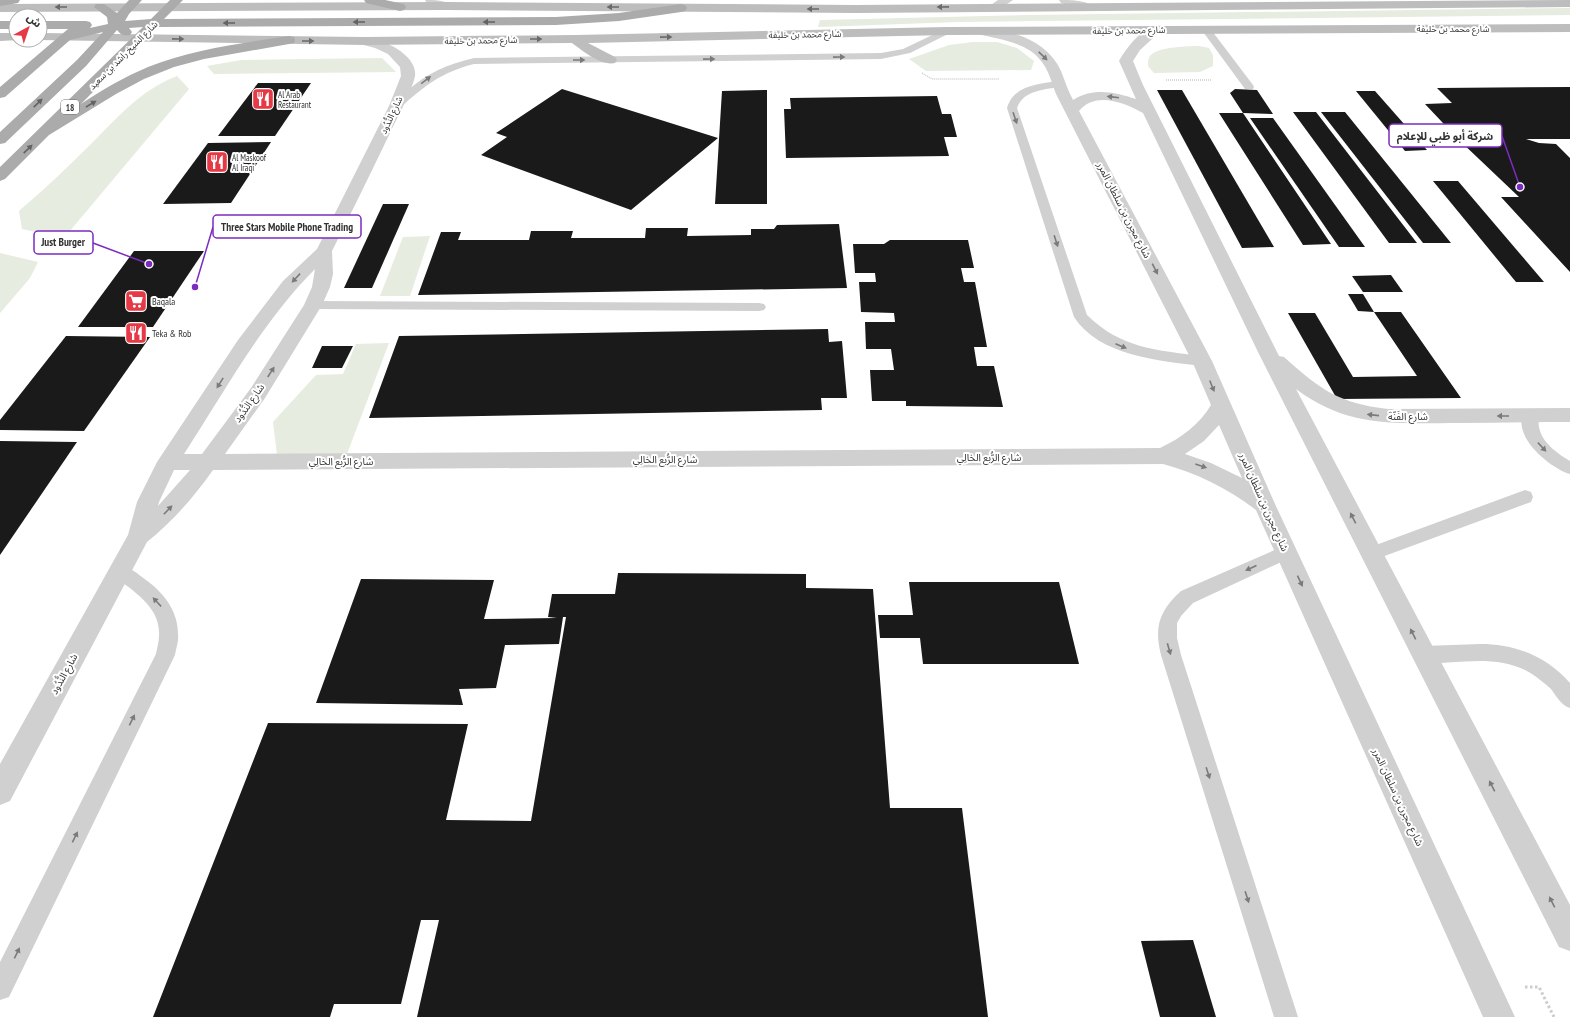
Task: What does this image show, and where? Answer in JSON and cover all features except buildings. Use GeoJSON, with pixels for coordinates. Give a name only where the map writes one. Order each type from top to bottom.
{"type":"FeatureCollection","features":[{"type":"Feature","properties":{"kind":"main road"},"geometry":{"type":"LineString","coordinates":[[0,2],[14,0]]}},
{"type":"Feature","properties":{"kind":"main road"},"geometry":{"type":"LineString","coordinates":[[370,0],[400,7]]}},
{"type":"Feature","properties":{"kind":"main road"},"geometry":{"type":"LineString","coordinates":[[0,8],[104,4],[855,9],[1570,4]]}},
{"type":"Feature","properties":{"kind":"main road"},"geometry":{"type":"LineString","coordinates":[[104,4],[117,24],[127,32],[140,38]]}},
{"type":"Feature","properties":{"kind":"main road"},"geometry":{"type":"LineString","coordinates":[[0,94],[104,4]]}},
{"type":"Feature","properties":{"kind":"main road"},"geometry":{"type":"LineString","coordinates":[[0,140],[106,38],[117,24],[122,13],[133,4]]}},
{"type":"Feature","properties":{"kind":"main road"},"geometry":{"type":"LineString","coordinates":[[65,37],[146,17],[174,4]]}},
{"type":"Feature","properties":{"kind":"main road","name":"شارع الشيخ راشد بن سعيد"},"geometry":{"type":"LineString","coordinates":[[0,176],[174,4]]}},
{"type":"Feature","properties":{"kind":"main road"},"geometry":{"type":"LineString","coordinates":[[48,24],[532,21],[616,17],[649,14],[681,8]]}},
{"type":"Feature","properties":{"kind":"main road","name":"شارع محمد بن خليفة"},"geometry":{"type":"LineString","coordinates":[[48,37],[365,41],[575,39],[947,31],[1570,28]]}},
{"type":"Feature","properties":{"kind":"main road"},"geometry":{"type":"LineString","coordinates":[[575,39],[590,50],[610,60]]}},
{"type":"Feature","properties":{"kind":"main road"},"geometry":{"type":"LineString","coordinates":[[45,132],[127,82],[168,65],[220,51],[290,40]]}},
{"type":"Feature","properties":{"kind":"street"},"geometry":{"type":"LineString","coordinates":[[431,0],[446,6]]}},
{"type":"Feature","properties":{"kind":"street"},"geometry":{"type":"LineString","coordinates":[[994,7],[1007,0]]}},
{"type":"Feature","properties":{"kind":"street"},"geometry":{"type":"LineString","coordinates":[[1065,0],[1088,7]]}},
{"type":"Feature","properties":{"kind":"street"},"geometry":{"type":"LineString","coordinates":[[1157,29],[1138,42],[1130,51],[1126,61],[1134,80],[1267,352],[1570,936]]}},
{"type":"Feature","properties":{"kind":"street","name":"شارع مجرن بن سلطان المرر"},"geometry":{"type":"LineString","coordinates":[[982,31],[1019,40],[1034,47],[1045,56],[1052,65],[1063,94],[1202,361],[1220,406],[1264,504],[1499,1017]]}},
{"type":"Feature","properties":{"kind":"street","name":"شارع النُّدُود"},"geometry":{"type":"LineString","coordinates":[[0,791],[140,536],[148,502],[155,484],[249,338],[289,285],[324,251],[396,106],[408,76],[407,67],[401,58],[393,51],[380,45],[365,41]]}},
{"type":"Feature","properties":{"kind":"street"},"geometry":{"type":"LineString","coordinates":[[1072,110],[1076,104],[1083,100],[1105,96],[1130,100],[1149,111]]}},
{"type":"Feature","properties":{"kind":"street","name":"شارع النُّدُود"},"geometry":{"type":"LineString","coordinates":[[140,536],[174,504],[208,462],[258,393],[313,305],[321,287],[324,274],[324,251]]}},
{"type":"Feature","properties":{"kind":"street","name":"شارع الفَنّة"},"geometry":{"type":"LineString","coordinates":[[1267,352],[1312,393],[1329,403],[1368,415],[1570,415]]}},
{"type":"Feature","properties":{"kind":"street","name":"شارع الرُّبع الخالِي"},"geometry":{"type":"LineString","coordinates":[[1163,456],[1179,449],[1194,439],[1214,418],[1220,406]]}},
{"type":"Feature","properties":{"kind":"street","name":"شارع الرُّبع الخالِي"},"geometry":{"type":"LineString","coordinates":[[168,462],[1163,456],[1206,468],[1247,490],[1264,504]]}},
{"type":"Feature","properties":{"kind":"lane"},"geometry":{"type":"LineString","coordinates":[[1206,29],[1247,84]]}},
{"type":"Feature","properties":{"kind":"lane"},"geometry":{"type":"LineString","coordinates":[[396,106],[426,80],[439,72],[455,65],[474,61],[493,59],[610,60],[869,57],[893,54],[917,46],[947,31]]}},
{"type":"Feature","properties":{"kind":"lane"},"geometry":{"type":"LineString","coordinates":[[1059,84],[1027,90],[1018,96],[1013,103],[1012,108],[1081,317],[1099,335],[1128,349],[1202,361]]}},
{"type":"Feature","properties":{"kind":"lane"},"geometry":{"type":"LineString","coordinates":[[313,305],[759,307]]}},
{"type":"Feature","properties":{"kind":"lane"},"geometry":{"type":"LineString","coordinates":[[1530,416],[1529,425],[1532,435],[1540,446],[1551,456],[1570,468]]}},
{"type":"Feature","properties":{"kind":"lane"},"geometry":{"type":"LineString","coordinates":[[1371,554],[1526,497]]}},
{"type":"Feature","properties":{"kind":"lane"},"geometry":{"type":"LineString","coordinates":[[1286,552],[1187,597],[1177,605],[1170,614],[1166,627],[1167,640],[1171,655],[1286,1017]]}},
{"type":"Feature","properties":{"kind":"lane"},"geometry":{"type":"LineString","coordinates":[[0,988],[165,655],[169,635],[167,616],[159,602],[120,571]]}},
{"type":"Feature","properties":{"kind":"lane"},"geometry":{"type":"LineString","coordinates":[[1424,655],[1497,653],[1517,657],[1536,666],[1551,676],[1564,689],[1570,699]]}},
{"type":"Feature","properties":{"kind":"path"},"geometry":{"type":"LineString","coordinates":[[893,54],[932,80],[1002,80]]}},
{"type":"Feature","properties":{"kind":"path"},"geometry":{"type":"LineString","coordinates":[[1134,80],[1247,84]]}},
{"type":"Feature","properties":{"kind":"shaded area"},"geometry":{"type":"Polygon","coordinates":[[[1570,8],[1570,15],[958,22],[818,27],[820,20],[1029,15],[1570,8]]]}},
{"type":"Feature","properties":{"kind":"shaded area"},"geometry":{"type":"Polygon","coordinates":[[[973,42],[997,42],[1017,48],[1034,61],[1031,70],[926,71],[909,59],[949,45],[973,42]]]}},
{"type":"Feature","properties":{"kind":"shaded area"},"geometry":{"type":"Polygon","coordinates":[[[1199,46],[1209,48],[1213,55],[1213,66],[1200,72],[1154,73],[1148,66],[1150,56],[1161,50],[1174,47],[1199,46]]]}},
{"type":"Feature","properties":{"kind":"shaded area"},"geometry":{"type":"Polygon","coordinates":[[[382,58],[396,72],[214,74],[207,66],[241,60],[382,58]]]}},
{"type":"Feature","properties":{"kind":"shaded area"},"geometry":{"type":"Polygon","coordinates":[[[177,76],[189,89],[64,238],[22,229],[19,211],[66,169],[132,104],[152,88],[177,76]]]}},
{"type":"Feature","properties":{"kind":"shaded area"},"geometry":{"type":"Polygon","coordinates":[[[430,236],[410,296],[380,296],[403,237],[430,236]]]}},
{"type":"Feature","properties":{"kind":"shaded area"},"geometry":{"type":"Polygon","coordinates":[[[0,253],[38,262],[30,278],[0,313],[0,253]]]}},
{"type":"Feature","properties":{"kind":"shaded area"},"geometry":{"type":"Polygon","coordinates":[[[389,343],[347,454],[277,455],[273,422],[316,375],[343,374],[356,344],[389,343]]]}},
{"type":"Feature","properties":{"kind":"place","name":"Al Arab Restaurant"},"geometry":{"type":"Point","coordinates":[263,99]}},
{"type":"Feature","properties":{"kind":"place","name":"Al Maskoof Al Iraqi"},"geometry":{"type":"Point","coordinates":[217,162]}},
{"type":"Feature","properties":{"kind":"place","name":"شركة أبو ظبي للإعلام"},"geometry":{"type":"Point","coordinates":[1520,187]}},
{"type":"Feature","properties":{"kind":"place","name":"Just Burger"},"geometry":{"type":"Point","coordinates":[149,264]}},
{"type":"Feature","properties":{"kind":"place","name":"Three Stars Mobile Phone Trading"},"geometry":{"type":"Point","coordinates":[195,287]}},
{"type":"Feature","properties":{"kind":"place","name":"Baqala"},"geometry":{"type":"Point","coordinates":[136,301]}},
{"type":"Feature","properties":{"kind":"place","name":"Teka & Rob"},"geometry":{"type":"Point","coordinates":[136,333]}}]}
